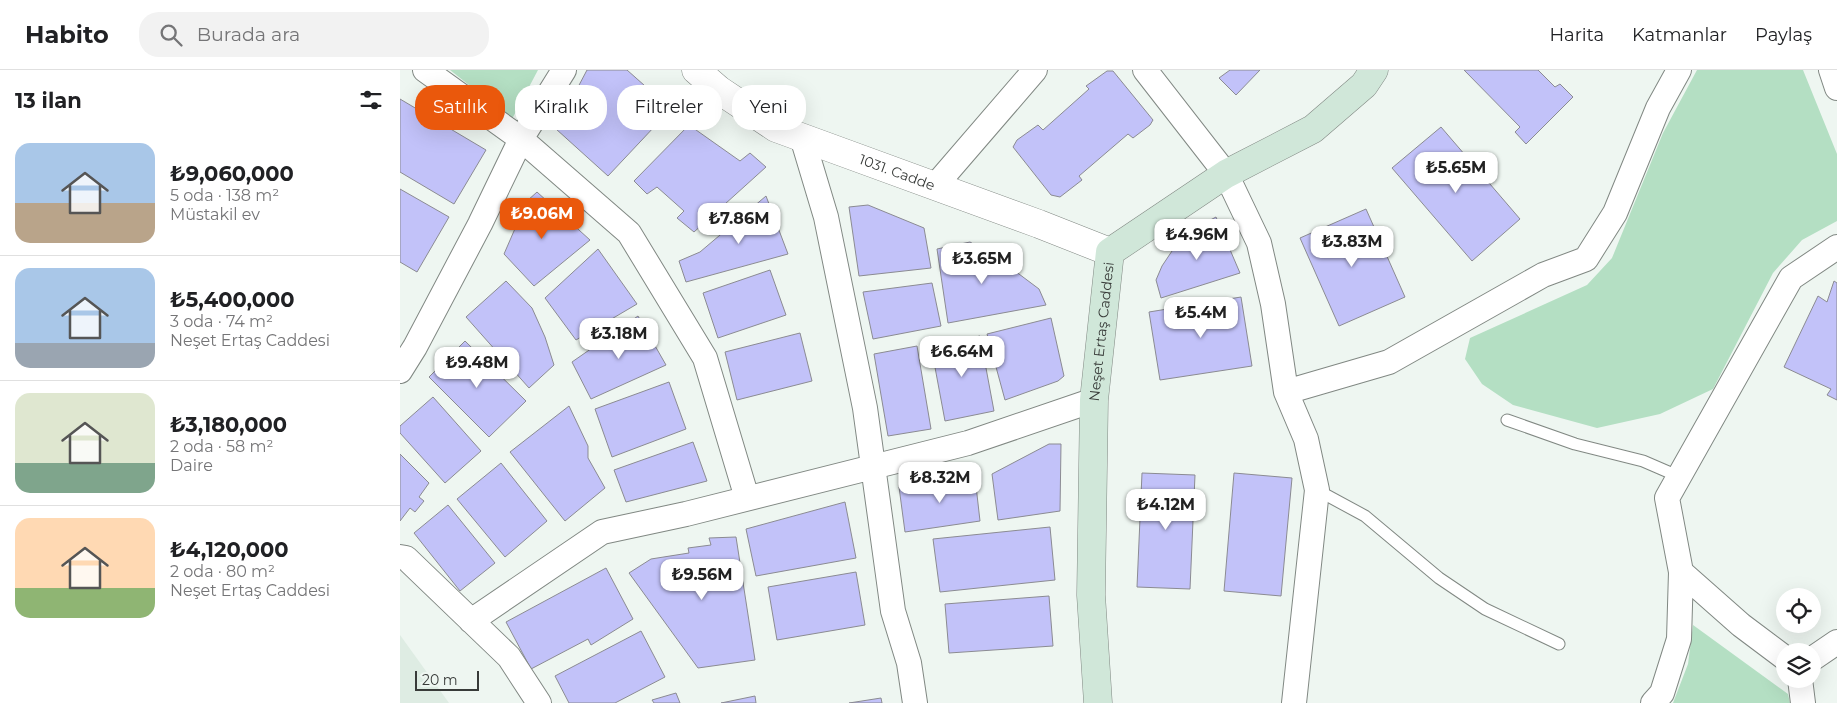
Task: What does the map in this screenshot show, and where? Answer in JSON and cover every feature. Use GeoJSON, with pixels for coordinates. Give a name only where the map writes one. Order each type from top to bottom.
{"type":"FeatureCollection","features":[{"type":"Feature","properties":{"kind":"main road","name":"Neşet Ertaş Caddesi"},"geometry":{"type":"LineString","coordinates":[[1098,703],[1091,595],[1094,400],[1110,252],[1226,174],[1313,129],[1364,85],[1374,70]]}},
{"type":"Feature","properties":{"kind":"street"},"geometry":{"type":"LineString","coordinates":[[425,70],[521,138],[628,233],[705,358],[747,498]]}},
{"type":"Feature","properties":{"kind":"street"},"geometry":{"type":"LineString","coordinates":[[400,371],[415,347],[480,224],[521,138],[564,70]]}},
{"type":"Feature","properties":{"kind":"street"},"geometry":{"type":"LineString","coordinates":[[935,186],[1035,70]]}},
{"type":"Feature","properties":{"kind":"street"},"geometry":{"type":"LineString","coordinates":[[1145,70],[1226,174],[1259,243],[1273,304],[1286,392],[1306,439],[1317,490],[1294,703]]}},
{"type":"Feature","properties":{"kind":"street"},"geometry":{"type":"LineString","coordinates":[[1286,392],[1389,362],[1543,275],[1586,259],[1615,214],[1658,108],[1679,70]]}},
{"type":"Feature","properties":{"kind":"street"},"geometry":{"type":"LineString","coordinates":[[1830,70],[1837,88]]}},
{"type":"Feature","properties":{"kind":"street","name":"1031. Cadde"},"geometry":{"type":"LineString","coordinates":[[699,71],[719,90],[776,128],[1110,252]]}},
{"type":"Feature","properties":{"kind":"street"},"geometry":{"type":"LineString","coordinates":[[802,137],[826,217],[864,408],[893,611],[909,663],[916,703]]}},
{"type":"Feature","properties":{"kind":"street"},"geometry":{"type":"LineString","coordinates":[[1653,703],[1662,693],[1679,639],[1681,572],[1667,498],[1791,278],[1837,247]]}},
{"type":"Feature","properties":{"kind":"street"},"geometry":{"type":"LineString","coordinates":[[471,621],[602,532],[686,514],[968,443],[1094,400]]}},
{"type":"Feature","properties":{"kind":"street"},"geometry":{"type":"LineString","coordinates":[[400,557],[406,558],[509,657],[539,703]]}},
{"type":"Feature","properties":{"kind":"street"},"geometry":{"type":"LineString","coordinates":[[1681,572],[1741,624],[1776,651]]}},
{"type":"Feature","properties":{"kind":"street"},"geometry":{"type":"LineString","coordinates":[[1821,653],[1837,642]]}},
{"type":"Feature","properties":{"kind":"street"},"geometry":{"type":"LineString","coordinates":[[1801,688],[1803,703]]}},
{"type":"Feature","properties":{"kind":"lane"},"geometry":{"type":"LineString","coordinates":[[1507,420],[1575,444],[1643,461],[1680,476]]}},
{"type":"Feature","properties":{"kind":"lane"},"geometry":{"type":"LineString","coordinates":[[1317,490],[1365,516],[1439,578],[1485,609],[1558,644]]}},
{"type":"Feature","properties":{"kind":"shaded area"},"geometry":{"type":"Polygon","coordinates":[[[400,635],[449,703],[400,703],[400,635]]]}},
{"type":"Feature","properties":{"kind":"green space"},"geometry":{"type":"Polygon","coordinates":[[[450,70],[538,70],[530,85],[515,85],[515,113],[512,119],[505,113],[505,85],[469,85],[450,70]]]}},
{"type":"Feature","properties":{"kind":"green space"},"geometry":{"type":"Polygon","coordinates":[[[1697,70],[1803,70],[1837,154],[1837,221],[1802,240],[1773,273],[1713,389],[1660,414],[1597,428],[1513,405],[1482,384],[1465,359],[1470,338],[1587,285],[1612,258],[1663,133],[1697,70]]]}},
{"type":"Feature","properties":{"kind":"green space"},"geometry":{"type":"Polygon","coordinates":[[[1693,625],[1776,685],[1776,688],[1780,688],[1788,694],[1790,703],[1673,703],[1688,664],[1693,625]]]}},
{"type":"Feature","properties":{"kind":"building"},"geometry":{"type":"Polygon","coordinates":[[[587,70],[627,70],[644,85],[617,85],[617,130],[651,130],[608,176],[557,130],[607,130],[607,85],[579,85],[587,70]]]}},
{"type":"Feature","properties":{"kind":"building"},"geometry":{"type":"Polygon","coordinates":[[[1230,70],[1260,70],[1236,95],[1219,78],[1230,70]]]}},
{"type":"Feature","properties":{"kind":"building"},"geometry":{"type":"Polygon","coordinates":[[[1464,70],[1538,70],[1555,87],[1560,84],[1573,97],[1526,144],[1515,132],[1520,127],[1464,70]]]}},
{"type":"Feature","properties":{"kind":"building"},"geometry":{"type":"Polygon","coordinates":[[[1107,71],[1113,71],[1153,120],[1150,125],[1133,138],[1128,134],[1079,176],[1082,180],[1060,197],[1051,195],[1013,147],[1017,140],[1038,125],[1043,130],[1089,89],[1086,86],[1107,71]]]}},
{"type":"Feature","properties":{"kind":"building"},"geometry":{"type":"Polygon","coordinates":[[[400,99],[415,108],[415,130],[452,130],[486,150],[454,204],[400,172],[400,99]]]}},
{"type":"Feature","properties":{"kind":"building"},"geometry":{"type":"Polygon","coordinates":[[[1441,127],[1520,219],[1472,261],[1392,168],[1441,127]]]}},
{"type":"Feature","properties":{"kind":"building"},"geometry":{"type":"Polygon","coordinates":[[[684,130],[696,130],[740,161],[750,153],[766,167],[694,232],[677,218],[684,211],[657,187],[647,194],[634,181],[684,130]]]}},
{"type":"Feature","properties":{"kind":"building"},"geometry":{"type":"Polygon","coordinates":[[[400,189],[449,217],[417,272],[400,262],[400,189]]]}},
{"type":"Feature","properties":{"kind":"building"},"geometry":{"type":"Polygon","coordinates":[[[537,192],[590,240],[534,286],[504,254],[527,201],[537,192]]]}},
{"type":"Feature","properties":{"kind":"building"},"geometry":{"type":"Polygon","coordinates":[[[766,196],[788,254],[686,282],[679,261],[700,252],[766,196]]]}},
{"type":"Feature","properties":{"kind":"building"},"geometry":{"type":"Polygon","coordinates":[[[868,205],[924,228],[931,268],[859,276],[849,207],[868,205]]]}},
{"type":"Feature","properties":{"kind":"building"},"geometry":{"type":"Polygon","coordinates":[[[1366,209],[1405,297],[1339,326],[1300,238],[1366,209]]]}},
{"type":"Feature","properties":{"kind":"building"},"geometry":{"type":"Polygon","coordinates":[[[1216,217],[1240,273],[1161,298],[1156,280],[1162,266],[1178,242],[1199,226],[1216,217]]]}},
{"type":"Feature","properties":{"kind":"building"},"geometry":{"type":"Polygon","coordinates":[[[970,242],[1003,262],[1039,289],[1046,305],[948,323],[937,249],[970,242]]]}},
{"type":"Feature","properties":{"kind":"building"},"geometry":{"type":"Polygon","coordinates":[[[598,249],[637,304],[576,340],[545,298],[598,249]]]}},
{"type":"Feature","properties":{"kind":"building"},"geometry":{"type":"Polygon","coordinates":[[[770,270],[786,315],[718,338],[703,293],[770,270]]]}},
{"type":"Feature","properties":{"kind":"building"},"geometry":{"type":"Polygon","coordinates":[[[506,281],[532,308],[545,337],[554,365],[529,388],[466,317],[506,281]]]}},
{"type":"Feature","properties":{"kind":"building"},"geometry":{"type":"Polygon","coordinates":[[[1834,281],[1837,283],[1837,400],[1827,395],[1831,389],[1784,367],[1818,296],[1827,302],[1834,281]]]}},
{"type":"Feature","properties":{"kind":"building"},"geometry":{"type":"Polygon","coordinates":[[[932,283],[941,326],[873,339],[863,292],[932,283]]]}},
{"type":"Feature","properties":{"kind":"building"},"geometry":{"type":"Polygon","coordinates":[[[1241,297],[1252,366],[1160,380],[1149,312],[1241,297]]]}},
{"type":"Feature","properties":{"kind":"building"},"geometry":{"type":"Polygon","coordinates":[[[638,316],[666,365],[591,399],[572,362],[638,316]]]}},
{"type":"Feature","properties":{"kind":"building"},"geometry":{"type":"Polygon","coordinates":[[[1051,318],[1064,376],[1058,381],[1005,400],[987,334],[1051,318]]]}},
{"type":"Feature","properties":{"kind":"building"},"geometry":{"type":"Polygon","coordinates":[[[800,333],[812,381],[737,400],[725,352],[800,333]]]}},
{"type":"Feature","properties":{"kind":"building"},"geometry":{"type":"Polygon","coordinates":[[[980,336],[994,411],[945,421],[931,346],[980,336]]]}},
{"type":"Feature","properties":{"kind":"building"},"geometry":{"type":"Polygon","coordinates":[[[465,341],[526,401],[489,437],[429,377],[465,341]]]}},
{"type":"Feature","properties":{"kind":"building"},"geometry":{"type":"Polygon","coordinates":[[[917,346],[931,429],[888,436],[874,354],[917,346]]]}},
{"type":"Feature","properties":{"kind":"building"},"geometry":{"type":"Polygon","coordinates":[[[669,382],[686,429],[612,457],[595,409],[669,382]]]}},
{"type":"Feature","properties":{"kind":"building"},"geometry":{"type":"Polygon","coordinates":[[[433,397],[481,451],[445,483],[400,433],[400,426],[433,397]]]}},
{"type":"Feature","properties":{"kind":"building"},"geometry":{"type":"Polygon","coordinates":[[[569,406],[588,446],[588,458],[605,488],[565,521],[510,452],[569,406]]]}},
{"type":"Feature","properties":{"kind":"building"},"geometry":{"type":"Polygon","coordinates":[[[693,442],[707,481],[626,502],[614,470],[693,442]]]}},
{"type":"Feature","properties":{"kind":"building"},"geometry":{"type":"Polygon","coordinates":[[[1049,444],[1061,444],[1060,511],[998,520],[992,474],[1049,444]]]}},
{"type":"Feature","properties":{"kind":"building"},"geometry":{"type":"Polygon","coordinates":[[[400,454],[429,483],[419,497],[424,501],[415,512],[410,508],[400,521],[400,454]]]}},
{"type":"Feature","properties":{"kind":"building"},"geometry":{"type":"Polygon","coordinates":[[[501,463],[547,521],[505,557],[457,499],[501,463]]]}},
{"type":"Feature","properties":{"kind":"building"},"geometry":{"type":"Polygon","coordinates":[[[1142,473],[1195,475],[1190,589],[1137,587],[1142,473]]]}},
{"type":"Feature","properties":{"kind":"building"},"geometry":{"type":"Polygon","coordinates":[[[1234,473],[1292,478],[1281,596],[1224,591],[1234,473]]]}},
{"type":"Feature","properties":{"kind":"building"},"geometry":{"type":"Polygon","coordinates":[[[975,477],[980,521],[905,532],[899,487],[975,477]]]}},
{"type":"Feature","properties":{"kind":"building"},"geometry":{"type":"Polygon","coordinates":[[[845,502],[856,558],[756,576],[746,529],[845,502]]]}},
{"type":"Feature","properties":{"kind":"building"},"geometry":{"type":"Polygon","coordinates":[[[448,505],[495,563],[460,591],[414,533],[448,505]]]}},
{"type":"Feature","properties":{"kind":"building"},"geometry":{"type":"Polygon","coordinates":[[[1050,527],[1055,580],[940,592],[933,539],[1050,527]]]}},
{"type":"Feature","properties":{"kind":"building"},"geometry":{"type":"Polygon","coordinates":[[[736,537],[755,660],[698,668],[629,573],[651,559],[689,553],[688,548],[711,545],[709,538],[736,537]]]}},
{"type":"Feature","properties":{"kind":"building"},"geometry":{"type":"Polygon","coordinates":[[[606,568],[633,619],[591,645],[588,639],[531,669],[506,622],[606,568]]]}},
{"type":"Feature","properties":{"kind":"building"},"geometry":{"type":"Polygon","coordinates":[[[856,572],[865,625],[777,640],[768,587],[856,572]]]}},
{"type":"Feature","properties":{"kind":"building"},"geometry":{"type":"Polygon","coordinates":[[[1049,596],[1053,646],[949,653],[945,604],[1049,596]]]}},
{"type":"Feature","properties":{"kind":"building"},"geometry":{"type":"Polygon","coordinates":[[[641,631],[665,677],[615,703],[569,703],[555,676],[641,631]]]}},
{"type":"Feature","properties":{"kind":"building"},"geometry":{"type":"Polygon","coordinates":[[[676,693],[680,703],[654,703],[652,700],[676,693]]]}},
{"type":"Feature","properties":{"kind":"building"},"geometry":{"type":"Polygon","coordinates":[[[755,696],[756,703],[721,703],[755,696]]]}},
{"type":"Feature","properties":{"kind":"building"},"geometry":{"type":"Polygon","coordinates":[[[881,698],[882,703],[849,703],[881,698]]]}}]}
